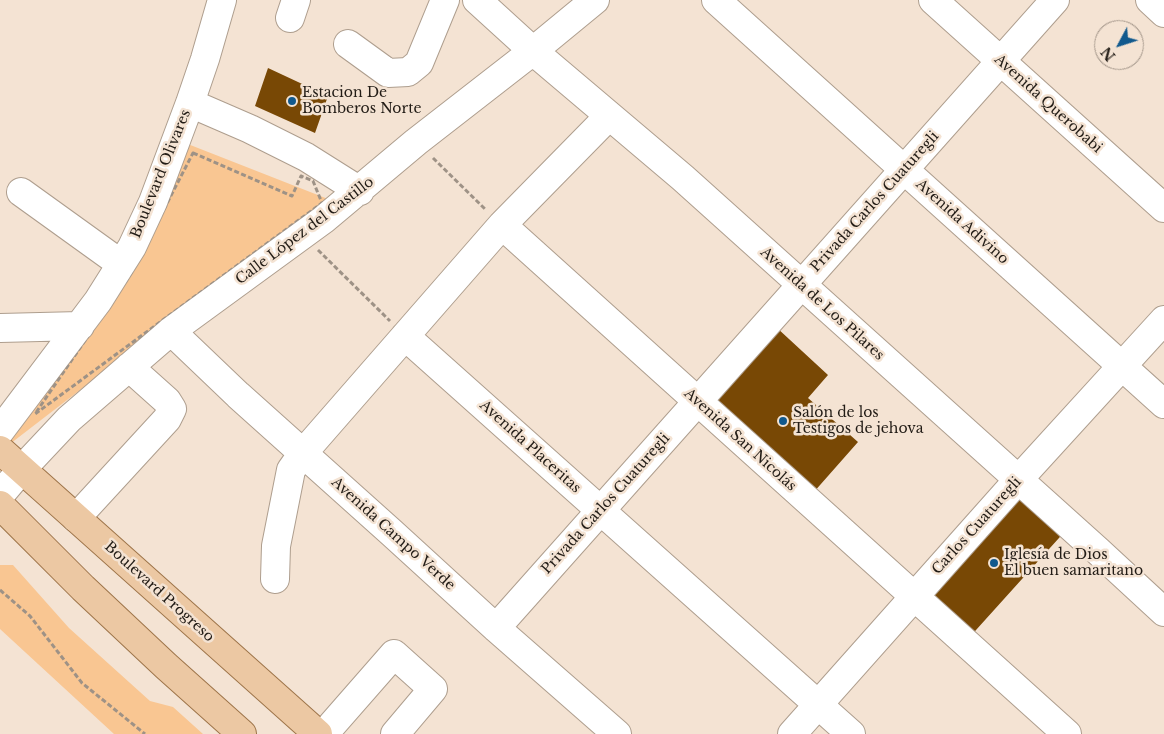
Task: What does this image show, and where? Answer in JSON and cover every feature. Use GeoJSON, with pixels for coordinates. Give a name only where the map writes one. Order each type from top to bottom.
{"type":"FeatureCollection","features":[{"type":"Feature","properties":{"kind":"main road","name":"Boulevard Progreso"},"geometry":{"type":"LineString","coordinates":[[0,450],[318,734]]}},
{"type":"Feature","properties":{"kind":"main road"},"geometry":{"type":"LineString","coordinates":[[0,505],[83,588],[242,734]]}},
{"type":"Feature","properties":{"kind":"street","name":"Boulevard Olivares"},"geometry":{"type":"LineString","coordinates":[[0,431],[98,301],[132,246],[153,202],[190,103],[222,0]]}},
{"type":"Feature","properties":{"kind":"street"},"geometry":{"type":"LineString","coordinates":[[348,44],[388,72],[408,72],[419,63],[445,0]]}},
{"type":"Feature","properties":{"kind":"street","name":"Avenida de Los Pilares"},"geometry":{"type":"LineString","coordinates":[[477,0],[683,178],[1164,612]]}},
{"type":"Feature","properties":{"kind":"street","name":"Calle López del Castillo"},"geometry":{"type":"LineString","coordinates":[[22,469],[69,419],[171,331],[303,235],[416,142],[534,51],[595,0]]}},
{"type":"Feature","properties":{"kind":"street","name":"Avenida Adivino"},"geometry":{"type":"LineString","coordinates":[[716,0],[1164,404]]}},
{"type":"Feature","properties":{"kind":"street","name":"Avenida Querobabi"},"geometry":{"type":"LineString","coordinates":[[933,0],[1164,208]]}},
{"type":"Feature","properties":{"kind":"street","name":"Privada Carlos Cuaturegli"},"geometry":{"type":"LineString","coordinates":[[496,628],[1055,0]]}},
{"type":"Feature","properties":{"kind":"street"},"geometry":{"type":"LineString","coordinates":[[1150,0],[1164,13]]}},
{"type":"Feature","properties":{"kind":"street"},"geometry":{"type":"LineString","coordinates":[[190,103],[250,129],[298,153],[360,190]]}},
{"type":"Feature","properties":{"kind":"street"},"geometry":{"type":"LineString","coordinates":[[275,579],[276,546],[291,470],[303,453],[502,225],[609,116]]}},
{"type":"Feature","properties":{"kind":"street"},"geometry":{"type":"LineString","coordinates":[[20,192],[121,264]]}},
{"type":"Feature","properties":{"kind":"street","name":"Avenida San Nicolás"},"geometry":{"type":"LineString","coordinates":[[502,225],[1067,734]]}},
{"type":"Feature","properties":{"kind":"street","name":"Carlos Cuaturegli"},"geometry":{"type":"LineString","coordinates":[[792,734],[1018,480],[1164,320]]}},
{"type":"Feature","properties":{"kind":"street"},"geometry":{"type":"LineString","coordinates":[[0,328],[80,326]]}},
{"type":"Feature","properties":{"kind":"street","name":"Avenida Campo Verde"},"geometry":{"type":"LineString","coordinates":[[171,331],[238,395],[496,628],[617,734]]}},
{"type":"Feature","properties":{"kind":"street","name":"Avenida Placeritas"},"geometry":{"type":"LineString","coordinates":[[405,336],[851,734]]}},
{"type":"Feature","properties":{"kind":"street"},"geometry":{"type":"LineString","coordinates":[[76,518],[167,419],[172,409],[167,401],[129,367]]}},
{"type":"Feature","properties":{"kind":"street"},"geometry":{"type":"LineString","coordinates":[[0,495],[22,469]]}},
{"type":"Feature","properties":{"kind":"street"},"geometry":{"type":"LineString","coordinates":[[324,734],[394,654],[433,689],[395,734]]}},
{"type":"Feature","properties":{"kind":"path"},"geometry":{"type":"LineString","coordinates":[[416,142],[502,225]]}},
{"type":"Feature","properties":{"kind":"path"},"geometry":{"type":"LineString","coordinates":[[194,153],[292,196],[301,176],[313,181],[322,203],[35,414],[131,273],[194,153]]}},
{"type":"Feature","properties":{"kind":"path"},"geometry":{"type":"LineString","coordinates":[[303,235],[405,336]]}},
{"type":"Feature","properties":{"kind":"path"},"geometry":{"type":"LineString","coordinates":[[0,590],[30,616],[82,682],[145,734]]}},
{"type":"Feature","properties":{"kind":"shaded area"},"geometry":{"type":"Polygon","coordinates":[[[175,139],[328,199],[6,447],[175,139]]]}},
{"type":"Feature","properties":{"kind":"shaded area"},"geometry":{"type":"Polygon","coordinates":[[[0,565],[13,565],[69,628],[150,701],[173,707],[203,734],[114,734],[0,629],[0,565]]]}},
{"type":"Feature","properties":{"kind":"building","name":"Estacion De Bomberos Norte"},"geometry":{"type":"Polygon","coordinates":[[[268,68],[328,96],[315,133],[255,106],[268,68]]]}},
{"type":"Feature","properties":{"kind":"building","name":"Salón de los Testigos de jehova"},"geometry":{"type":"Polygon","coordinates":[[[776,327],[828,375],[808,398],[858,442],[813,493],[709,401],[776,327]]]}},
{"type":"Feature","properties":{"kind":"building","name":"Iglesía de Dios El buen samaritano"},"geometry":{"type":"Polygon","coordinates":[[[1021,486],[1068,528],[967,640],[920,598],[1021,486]]]}},
{"type":"Feature","properties":{"kind":"place","name":"Estacion De Bomberos Norte"},"geometry":{"type":"Point","coordinates":[292,101]}},
{"type":"Feature","properties":{"kind":"place","name":"Salón de los Testigos de jehova"},"geometry":{"type":"Point","coordinates":[783,421]}},
{"type":"Feature","properties":{"kind":"place","name":"Iglesía de Dios El buen samaritano"},"geometry":{"type":"Point","coordinates":[994,563]}}]}
